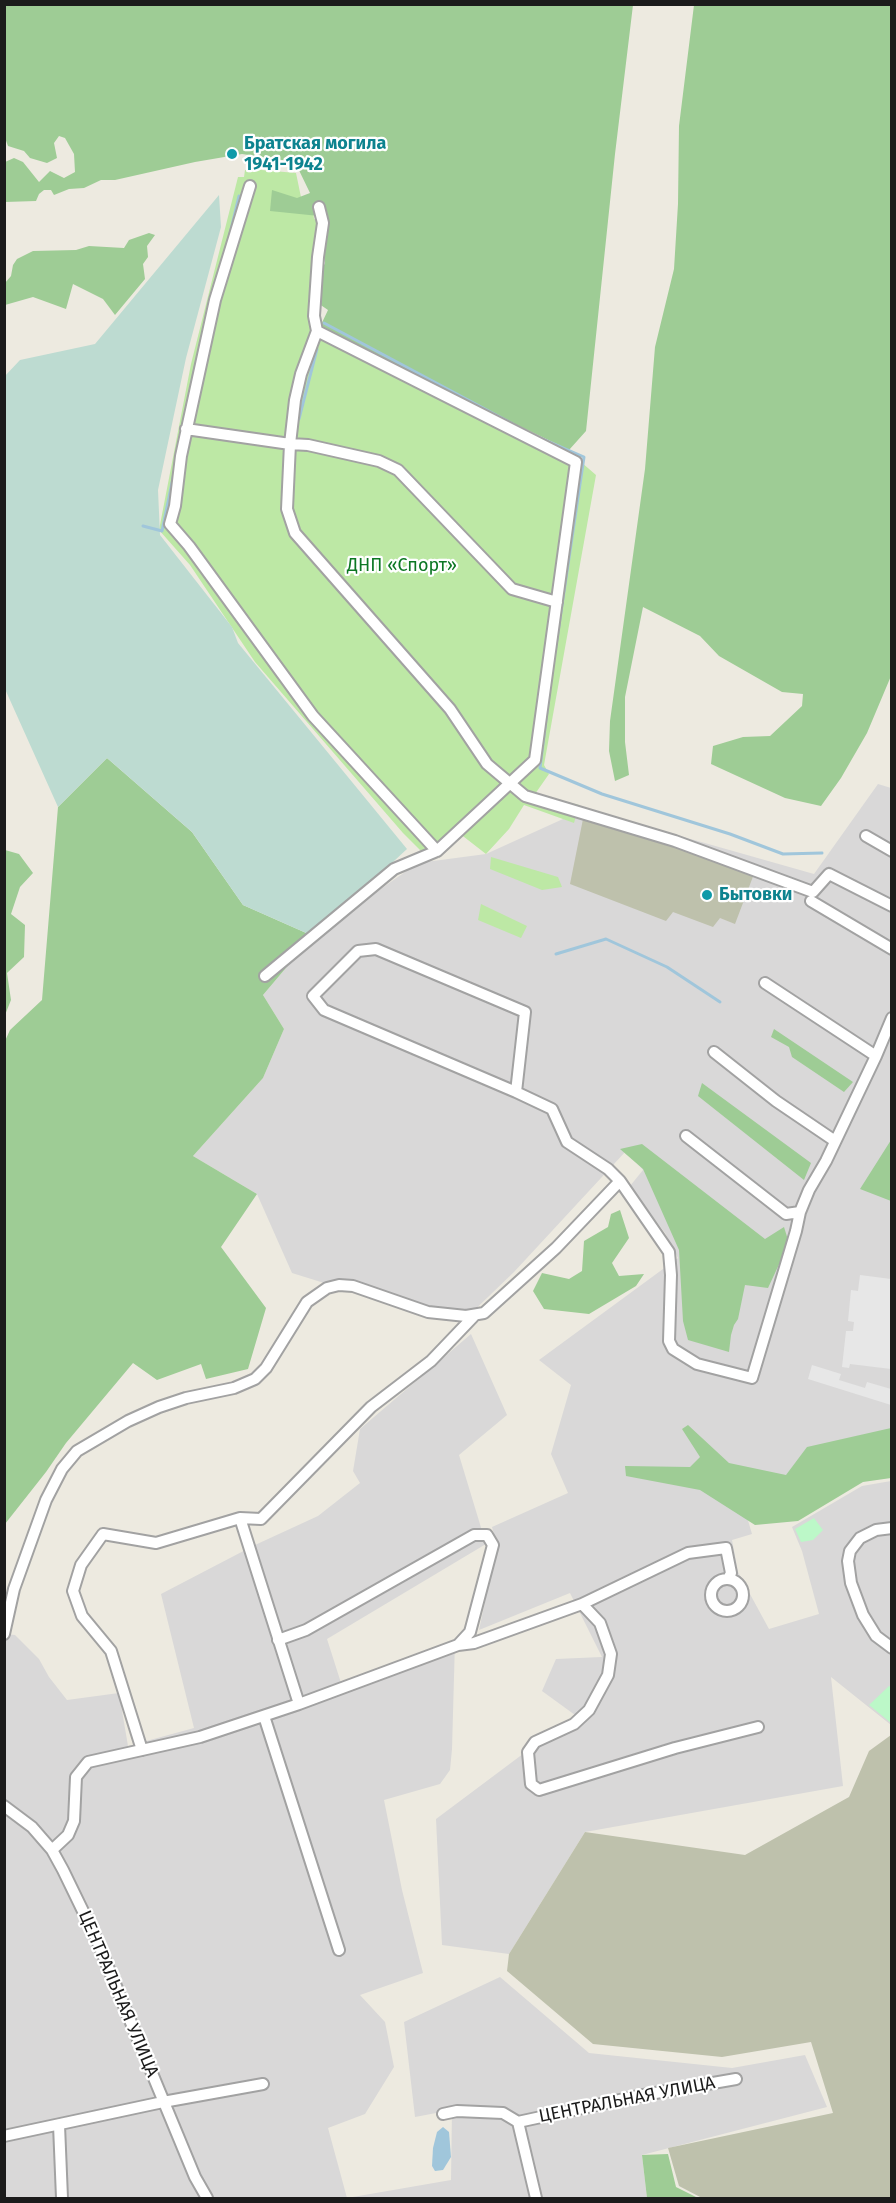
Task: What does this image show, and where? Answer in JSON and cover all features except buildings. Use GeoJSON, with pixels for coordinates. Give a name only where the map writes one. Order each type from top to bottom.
{"type":"FeatureCollection","features":[{"type":"Feature","properties":{"kind":"street"},"geometry":{"type":"LineString","coordinates":[[250,186],[215,300],[186,429],[175,506],[170,524],[189,546],[313,716],[437,850]]}},
{"type":"Feature","properties":{"kind":"street"},"geometry":{"type":"LineString","coordinates":[[319,207],[323,223],[314,316],[318,331],[301,374],[295,400],[290,444],[287,509],[295,533],[450,709],[487,764],[525,796],[675,841],[778,881],[813,892],[829,874],[891,906]]}},
{"type":"Feature","properties":{"kind":"street"},"geometry":{"type":"LineString","coordinates":[[265,976],[394,869],[437,850],[535,760],[576,462],[318,331]]}},
{"type":"Feature","properties":{"kind":"street"},"geometry":{"type":"LineString","coordinates":[[186,429],[308,445],[379,461],[398,470],[512,589],[557,602]]}},
{"type":"Feature","properties":{"kind":"street"},"geometry":{"type":"LineString","coordinates":[[866,836],[891,851]]}},
{"type":"Feature","properties":{"kind":"street"},"geometry":{"type":"LineString","coordinates":[[811,901],[891,949]]}},
{"type":"Feature","properties":{"kind":"street"},"geometry":{"type":"LineString","coordinates":[[516,1092],[525,1012],[376,949],[358,951],[313,996],[324,1010],[552,1109],[567,1142],[608,1169],[620,1181],[669,1252],[671,1275],[669,1341],[674,1349],[697,1364],[752,1378],[800,1212],[876,1056],[891,1018]]}},
{"type":"Feature","properties":{"kind":"street"},"geometry":{"type":"LineString","coordinates":[[765,983],[876,1056]]}},
{"type":"Feature","properties":{"kind":"street"},"geometry":{"type":"LineString","coordinates":[[714,1052],[776,1101],[835,1141]]}},
{"type":"Feature","properties":{"kind":"street"},"geometry":{"type":"LineString","coordinates":[[686,1136],[786,1214],[800,1212]]}},
{"type":"Feature","properties":{"kind":"street"},"geometry":{"type":"LineString","coordinates":[[4,1634],[14,1589],[46,1500],[62,1470],[77,1451],[128,1421],[159,1407],[186,1398],[234,1388],[255,1379],[266,1368],[307,1302],[327,1288],[339,1285],[353,1286],[428,1312],[474,1316],[484,1313],[556,1248],[620,1181]]}},
{"type":"Feature","properties":{"kind":"street"},"geometry":{"type":"LineString","coordinates":[[142,1750],[111,1651],[82,1616],[73,1591],[81,1565],[103,1534],[156,1543],[240,1518],[261,1519],[370,1407],[431,1361],[474,1316]]}},
{"type":"Feature","properties":{"kind":"street"},"geometry":{"type":"LineString","coordinates":[[240,1518],[299,1704]]}},
{"type":"Feature","properties":{"kind":"street"},"geometry":{"type":"LineString","coordinates":[[891,1528],[876,1530],[860,1538],[850,1551],[848,1561],[851,1583],[863,1615],[876,1636],[891,1648]]}},
{"type":"Feature","properties":{"kind":"street"},"geometry":{"type":"LineString","coordinates":[[278,1640],[306,1630],[474,1535],[487,1535],[493,1545],[470,1632],[458,1645]]}},
{"type":"Feature","properties":{"kind":"street"},"geometry":{"type":"LineString","coordinates":[[52,1850],[68,1835],[74,1821],[76,1777],[88,1762],[200,1737],[299,1704],[458,1645],[474,1643],[582,1604],[688,1553],[726,1548],[731,1573],[728,1579]]}},
{"type":"Feature","properties":{"kind":"street"},"geometry":{"type":"LineString","coordinates":[[582,1604],[600,1623],[611,1654],[608,1675],[590,1710],[574,1724],[536,1742],[528,1752],[531,1784],[539,1790],[675,1748],[758,1726]]}},
{"type":"Feature","properties":{"kind":"street"},"geometry":{"type":"LineString","coordinates":[[264,1716],[339,1950]]}},
{"type":"Feature","properties":{"kind":"street","name":"ЦЕНТРАЛЬНАЯ УЛИЦА"},"geometry":{"type":"LineString","coordinates":[[4,1806],[32,1827],[52,1850],[75,1893],[96,1938],[195,2177],[207,2199]]}},
{"type":"Feature","properties":{"kind":"street","name":"ЦЕНТРАЛЬНАЯ УЛИЦА"},"geometry":{"type":"LineString","coordinates":[[443,2114],[457,2111],[503,2113],[518,2122],[638,2096],[736,2079]]}},
{"type":"Feature","properties":{"kind":"street"},"geometry":{"type":"LineString","coordinates":[[4,2136],[163,2102],[264,2084]]}},
{"type":"Feature","properties":{"kind":"street","name":"ЦЕНТРАЛЬНАЯ УЛИЦА"},"geometry":{"type":"LineString","coordinates":[[518,2122],[536,2199]]}},
{"type":"Feature","properties":{"kind":"street"},"geometry":{"type":"LineString","coordinates":[[59,2125],[63,2199]]}},
{"type":"Feature","properties":{"kind":"shaded area"},"geometry":{"type":"Polygon","coordinates":[[[219,195],[221,227],[186,358],[158,490],[160,535],[232,627],[238,643],[407,849],[313,936],[243,905],[192,832],[107,758],[58,807],[5,689],[4,377],[20,360],[95,344],[219,195]]]}},
{"type":"Feature","properties":{"kind":"shaded area"},"geometry":{"type":"Polygon","coordinates":[[[878,784],[891,788],[891,1431],[789,1480],[733,1470],[752,1534],[732,1540],[738,1572],[769,1629],[819,1614],[802,1551],[792,1527],[862,1486],[891,1481],[891,1725],[831,1677],[843,1786],[585,1832],[509,1954],[442,1945],[436,1819],[575,1715],[542,1691],[556,1659],[602,1657],[570,1593],[479,1630],[497,1545],[492,1527],[568,1493],[551,1454],[571,1385],[539,1360],[678,1258],[665,1233],[630,1186],[643,1170],[626,1151],[514,1272],[462,1322],[411,1310],[292,1273],[257,1194],[193,1156],[263,1078],[284,1029],[263,995],[313,936],[418,863],[486,854],[585,809],[814,874],[878,784]]]}},
{"type":"Feature","properties":{"kind":"shaded area"},"geometry":{"type":"Polygon","coordinates":[[[585,809],[757,866],[735,924],[720,918],[713,927],[673,912],[666,921],[570,884],[585,809]]]}},
{"type":"Feature","properties":{"kind":"shaded area"},"geometry":{"type":"Polygon","coordinates":[[[860,1275],[891,1279],[891,1369],[850,1364],[849,1368],[842,1367],[846,1331],[853,1331],[854,1322],[848,1321],[851,1290],[858,1291],[860,1275]]]}},
{"type":"Feature","properties":{"kind":"shaded area"},"geometry":{"type":"Polygon","coordinates":[[[471,1334],[507,1415],[459,1455],[486,1544],[327,1639],[342,1686],[455,1641],[450,1770],[440,1784],[384,1800],[402,1890],[423,1973],[360,1995],[385,2022],[394,2067],[365,2114],[328,2128],[347,2198],[5,2198],[5,1634],[15,1635],[39,1659],[49,1677],[67,1700],[119,1693],[128,1746],[194,1728],[161,1594],[255,1545],[318,1516],[360,1483],[353,1471],[360,1429],[471,1334]]]}},
{"type":"Feature","properties":{"kind":"shaded area"},"geometry":{"type":"Polygon","coordinates":[[[812,1365],[841,1374],[839,1380],[865,1388],[867,1382],[891,1389],[891,1405],[808,1379],[812,1365]]]}},
{"type":"Feature","properties":{"kind":"shaded area"},"geometry":{"type":"Polygon","coordinates":[[[891,1735],[891,2198],[702,2198],[679,2186],[668,2148],[833,2113],[811,2042],[722,2057],[593,2044],[507,1971],[509,1954],[585,1832],[745,1855],[849,1797],[869,1751],[891,1735]]]}},
{"type":"Feature","properties":{"kind":"shaded area"},"geometry":{"type":"Polygon","coordinates":[[[500,1977],[589,2053],[732,2068],[805,2055],[827,2107],[642,2155],[647,2198],[347,2198],[451,2180],[452,2110],[415,2117],[404,2022],[500,1977]]]}},
{"type":"Feature","properties":{"kind":"shaded area"},"geometry":{"type":"Polygon","coordinates":[[[443,2127],[449,2132],[451,2157],[443,2170],[435,2171],[432,2166],[433,2148],[437,2132],[443,2127]]]}},
{"type":"Feature","properties":{"kind":"green space"},"geometry":{"type":"Polygon","coordinates":[[[4,5],[633,5],[586,431],[569,450],[319,329],[328,310],[309,297],[325,263],[319,216],[270,211],[272,190],[297,198],[310,193],[295,162],[242,154],[115,180],[101,180],[84,188],[69,189],[54,195],[51,190],[44,190],[36,201],[5,202],[5,162],[14,158],[23,162],[39,182],[50,171],[64,178],[75,172],[74,154],[65,138],[59,136],[54,143],[57,158],[47,163],[30,158],[24,151],[8,146],[5,138],[4,5]]]}},
{"type":"Feature","properties":{"kind":"green space"},"geometry":{"type":"Polygon","coordinates":[[[694,5],[891,5],[891,676],[867,733],[841,778],[821,806],[785,798],[711,764],[713,746],[743,737],[770,736],[802,706],[803,694],[782,692],[719,656],[700,636],[643,607],[625,697],[625,742],[629,775],[615,781],[609,751],[610,721],[645,469],[655,347],[674,269],[679,126],[694,5]]]}},
{"type":"Feature","properties":{"kind":"green space","name":"ДНП «Спорт»"},"geometry":{"type":"Polygon","coordinates":[[[245,170],[296,173],[302,202],[313,209],[314,219],[321,221],[315,334],[566,449],[596,475],[544,765],[549,774],[535,794],[579,805],[574,823],[524,805],[509,829],[486,854],[459,833],[417,855],[421,851],[255,662],[190,565],[159,530],[191,364],[238,177],[244,177],[245,170]]]}},
{"type":"Feature","properties":{"kind":"green space"},"geometry":{"type":"Polygon","coordinates":[[[149,233],[155,235],[147,246],[148,257],[143,264],[145,279],[115,315],[103,299],[73,284],[66,309],[33,297],[5,305],[5,283],[11,276],[13,265],[17,259],[33,251],[76,250],[89,246],[124,248],[129,240],[149,233]]]}},
{"type":"Feature","properties":{"kind":"green space"},"geometry":{"type":"Polygon","coordinates":[[[107,758],[192,832],[243,905],[313,936],[263,995],[284,1029],[263,1078],[193,1156],[257,1194],[221,1247],[266,1308],[248,1369],[206,1379],[201,1364],[157,1380],[133,1363],[66,1443],[5,1524],[5,1041],[10,1030],[42,1000],[58,807],[107,758]]]}},
{"type":"Feature","properties":{"kind":"green space"},"geometry":{"type":"Polygon","coordinates":[[[5,850],[19,854],[33,873],[20,887],[11,914],[25,925],[24,957],[7,973],[11,1000],[5,1015],[5,850]]]}},
{"type":"Feature","properties":{"kind":"green space"},"geometry":{"type":"Polygon","coordinates":[[[491,857],[558,877],[562,887],[542,890],[490,869],[491,857]]]}},
{"type":"Feature","properties":{"kind":"green space"},"geometry":{"type":"Polygon","coordinates":[[[481,904],[527,926],[521,938],[478,920],[481,904]]]}},
{"type":"Feature","properties":{"kind":"green space"},"geometry":{"type":"Polygon","coordinates":[[[774,1029],[853,1082],[844,1092],[792,1057],[789,1047],[771,1037],[774,1029]]]}},
{"type":"Feature","properties":{"kind":"green space"},"geometry":{"type":"Polygon","coordinates":[[[702,1083],[811,1163],[804,1180],[698,1096],[702,1083]]]}},
{"type":"Feature","properties":{"kind":"green space"},"geometry":{"type":"Polygon","coordinates":[[[891,1140],[892,1201],[860,1189],[891,1140]]]}},
{"type":"Feature","properties":{"kind":"green space"},"geometry":{"type":"Polygon","coordinates":[[[642,1144],[765,1239],[784,1227],[789,1243],[768,1288],[745,1285],[738,1319],[731,1335],[729,1352],[688,1340],[683,1321],[679,1250],[643,1169],[620,1149],[642,1144]]]}},
{"type":"Feature","properties":{"kind":"green space"},"geometry":{"type":"Polygon","coordinates":[[[620,1210],[629,1238],[612,1263],[619,1276],[644,1274],[636,1286],[589,1314],[544,1309],[533,1291],[542,1273],[569,1279],[582,1271],[584,1241],[608,1227],[611,1214],[620,1210]]]}},
{"type":"Feature","properties":{"kind":"green space"},"geometry":{"type":"Polygon","coordinates":[[[688,1425],[729,1463],[786,1475],[807,1447],[891,1428],[891,1478],[863,1482],[798,1521],[755,1525],[700,1490],[626,1476],[625,1466],[690,1467],[700,1457],[682,1429],[688,1425]]]}},
{"type":"Feature","properties":{"kind":"green space"},"geometry":{"type":"Polygon","coordinates":[[[814,1518],[823,1530],[813,1540],[801,1542],[795,1529],[814,1518]]]}},
{"type":"Feature","properties":{"kind":"green space"},"geometry":{"type":"Polygon","coordinates":[[[889,1686],[891,1687],[891,1723],[869,1705],[889,1686]]]}},
{"type":"Feature","properties":{"kind":"green space"},"geometry":{"type":"Polygon","coordinates":[[[668,2154],[676,2187],[698,2198],[647,2198],[642,2155],[668,2154]]]}},
{"type":"Feature","properties":{"kind":"waterway"},"geometry":{"type":"LineString","coordinates":[[228,242],[239,196]]}},
{"type":"Feature","properties":{"kind":"waterway"},"geometry":{"type":"LineString","coordinates":[[324,323],[513,424]]}},
{"type":"Feature","properties":{"kind":"waterway"},"geometry":{"type":"LineString","coordinates":[[299,419],[317,349]]}},
{"type":"Feature","properties":{"kind":"waterway"},"geometry":{"type":"LineString","coordinates":[[192,381],[198,355]]}},
{"type":"Feature","properties":{"kind":"waterway"},"geometry":{"type":"LineString","coordinates":[[529,433],[584,457],[555,652]]}},
{"type":"Feature","properties":{"kind":"waterway"},"geometry":{"type":"LineString","coordinates":[[143,526],[162,531],[174,473]]}},
{"type":"Feature","properties":{"kind":"waterway"},"geometry":{"type":"LineString","coordinates":[[550,686],[540,768],[602,794],[730,834],[783,854],[822,853]]}},
{"type":"Feature","properties":{"kind":"waterway"},"geometry":{"type":"LineString","coordinates":[[556,954],[606,939],[667,967],[720,1002]]}},
{"type":"Feature","properties":{"kind":"place","name":"Братская могила 1941-1942"},"geometry":{"type":"Point","coordinates":[232,154]}},
{"type":"Feature","properties":{"kind":"place","name":"Бытовки"},"geometry":{"type":"Point","coordinates":[707,895]}}]}
